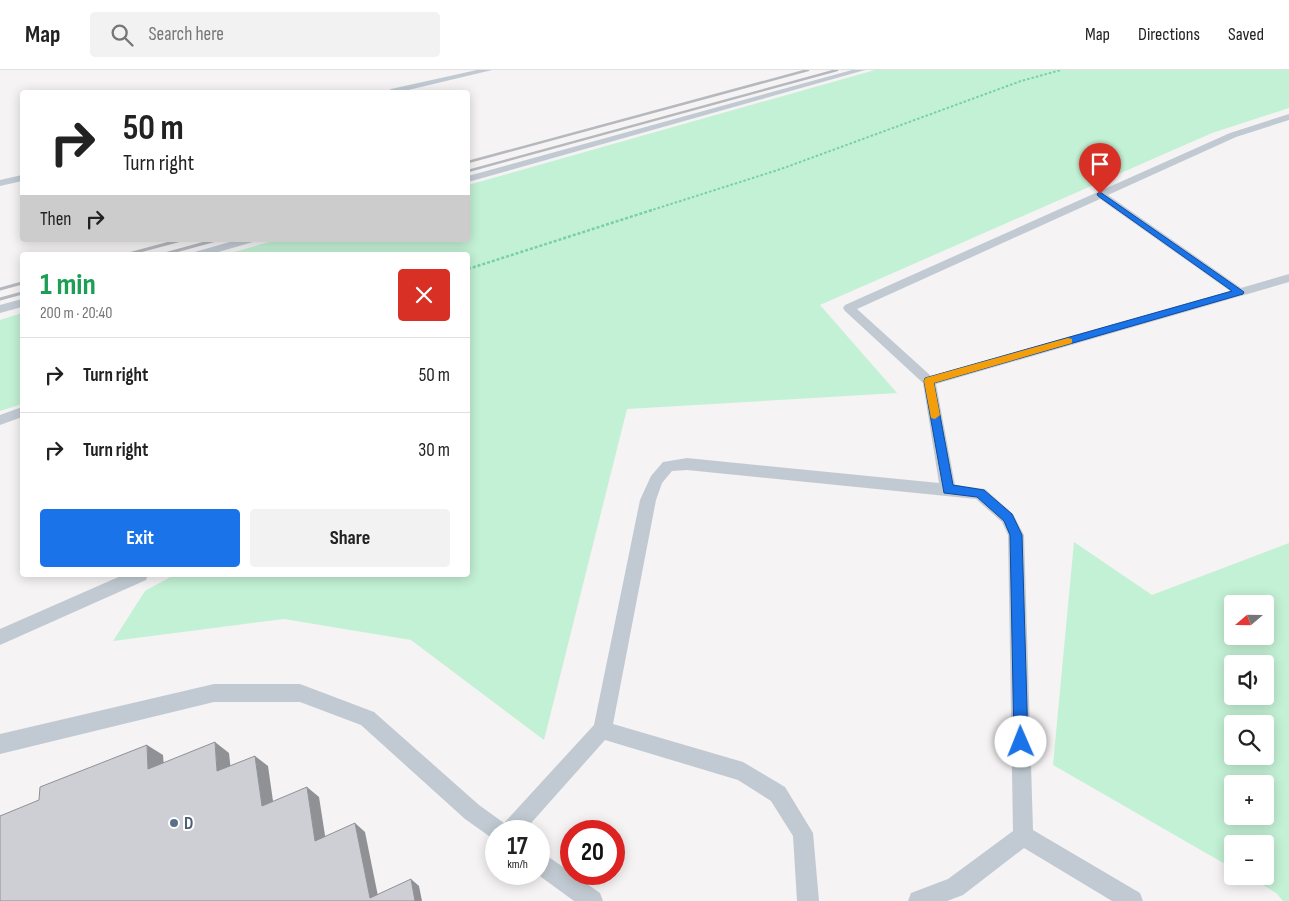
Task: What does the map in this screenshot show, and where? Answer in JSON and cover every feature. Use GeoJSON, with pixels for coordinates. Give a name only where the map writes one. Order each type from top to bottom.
{"type":"FeatureCollection","features":[{"type":"Feature","properties":{"kind":"lane"},"geometry":{"type":"LineString","coordinates":[[399,90],[488,70]]}},
{"type":"Feature","properties":{"kind":"lane"},"geometry":{"type":"LineString","coordinates":[[470,178],[860,70]]}},
{"type":"Feature","properties":{"kind":"lane"},"geometry":{"type":"LineString","coordinates":[[948,490],[929,381],[849,308],[1233,135],[1289,117]]}},
{"type":"Feature","properties":{"kind":"lane"},"geometry":{"type":"LineString","coordinates":[[0,183],[20,178]]}},
{"type":"Feature","properties":{"kind":"lane"},"geometry":{"type":"LineString","coordinates":[[1100,194],[1239,292]]}},
{"type":"Feature","properties":{"kind":"lane"},"geometry":{"type":"LineString","coordinates":[[206,252],[242,242]]}},
{"type":"Feature","properties":{"kind":"lane"},"geometry":{"type":"LineString","coordinates":[[929,381],[1289,278]]}},
{"type":"Feature","properties":{"kind":"lane"},"geometry":{"type":"LineString","coordinates":[[0,309],[20,304]]}},
{"type":"Feature","properties":{"kind":"lane"},"geometry":{"type":"LineString","coordinates":[[0,420],[20,413]]}},
{"type":"Feature","properties":{"kind":"lane"},"geometry":{"type":"LineString","coordinates":[[521,820],[602,730],[648,500],[656,480],[668,466],[687,464],[980,493],[1008,518],[1016,535],[1023,836]]}},
{"type":"Feature","properties":{"kind":"lane"},"geometry":{"type":"LineString","coordinates":[[0,637],[135,577]]}},
{"type":"Feature","properties":{"kind":"lane"},"geometry":{"type":"LineString","coordinates":[[0,744],[214,693],[300,693],[367,718],[485,822]]}},
{"type":"Feature","properties":{"kind":"lane"},"geometry":{"type":"LineString","coordinates":[[602,730],[743,772],[778,794],[803,832],[808,901]]}},
{"type":"Feature","properties":{"kind":"lane"},"geometry":{"type":"LineString","coordinates":[[919,901],[955,888],[1023,836]]}},
{"type":"Feature","properties":{"kind":"lane"},"geometry":{"type":"LineString","coordinates":[[1023,836],[1132,901]]}},
{"type":"Feature","properties":{"kind":"lane"},"geometry":{"type":"LineString","coordinates":[[550,870],[592,901]]}},
{"type":"Feature","properties":{"kind":"path"},"geometry":{"type":"LineString","coordinates":[[470,268],[781,169],[1021,81],[1061,70]]}},
{"type":"Feature","properties":{"kind":"green space"},"geometry":{"type":"Polygon","coordinates":[[[875,70],[1289,70],[1289,108],[1212,133],[820,305],[897,393],[627,409],[544,740],[411,640],[284,619],[113,641],[145,591],[170,577],[470,577],[470,252],[234,252],[269,242],[470,242],[470,184],[875,70]]]}},
{"type":"Feature","properties":{"kind":"green space"},"geometry":{"type":"Polygon","coordinates":[[[20,314],[20,405],[0,411],[0,320],[20,314]]]}},
{"type":"Feature","properties":{"kind":"green space"},"geometry":{"type":"Polygon","coordinates":[[[1074,542],[1152,595],[1289,543],[1289,901],[1283,901],[1276,893],[1263,885],[1274,885],[1274,835],[1224,835],[1224,863],[1053,765],[1074,542]]]}},
{"type":"Feature","properties":{"kind":"building","name":"D"},"geometry":{"type":"Polygon","coordinates":[[[215,742],[217,771],[255,756],[262,806],[307,787],[315,841],[355,823],[370,898],[411,879],[415,901],[0,901],[0,816],[39,800],[40,787],[147,745],[148,769],[215,742]]]}},
{"type":"Feature","properties":{"kind":"railway"},"geometry":{"type":"LineString","coordinates":[[470,161],[808,70]]}},
{"type":"Feature","properties":{"kind":"railway"},"geometry":{"type":"LineString","coordinates":[[470,170],[837,70]]}},
{"type":"Feature","properties":{"kind":"railway"},"geometry":{"type":"LineString","coordinates":[[136,252],[174,242]]}},
{"type":"Feature","properties":{"kind":"railway"},"geometry":{"type":"LineString","coordinates":[[172,252],[209,242]]}},
{"type":"Feature","properties":{"kind":"railway"},"geometry":{"type":"LineString","coordinates":[[0,289],[20,284]]}},
{"type":"Feature","properties":{"kind":"railway"},"geometry":{"type":"LineString","coordinates":[[0,299],[20,294]]}},
{"type":"Feature","properties":{"kind":"slow traffic"},"geometry":{"type":"LineString","coordinates":[[935,415],[929,381],[1068,341]]}},
{"type":"Feature","properties":{"kind":"place","name":"D"},"geometry":{"type":"Point","coordinates":[174,823]}},
{"type":"Feature","properties":{"kind":"route"},"geometry":{"type":"LineString","coordinates":[[1021,742],[1016,535],[1008,518],[996,505],[980,493],[948,490],[929,381],[1239,292],[1100,194]]}}]}
